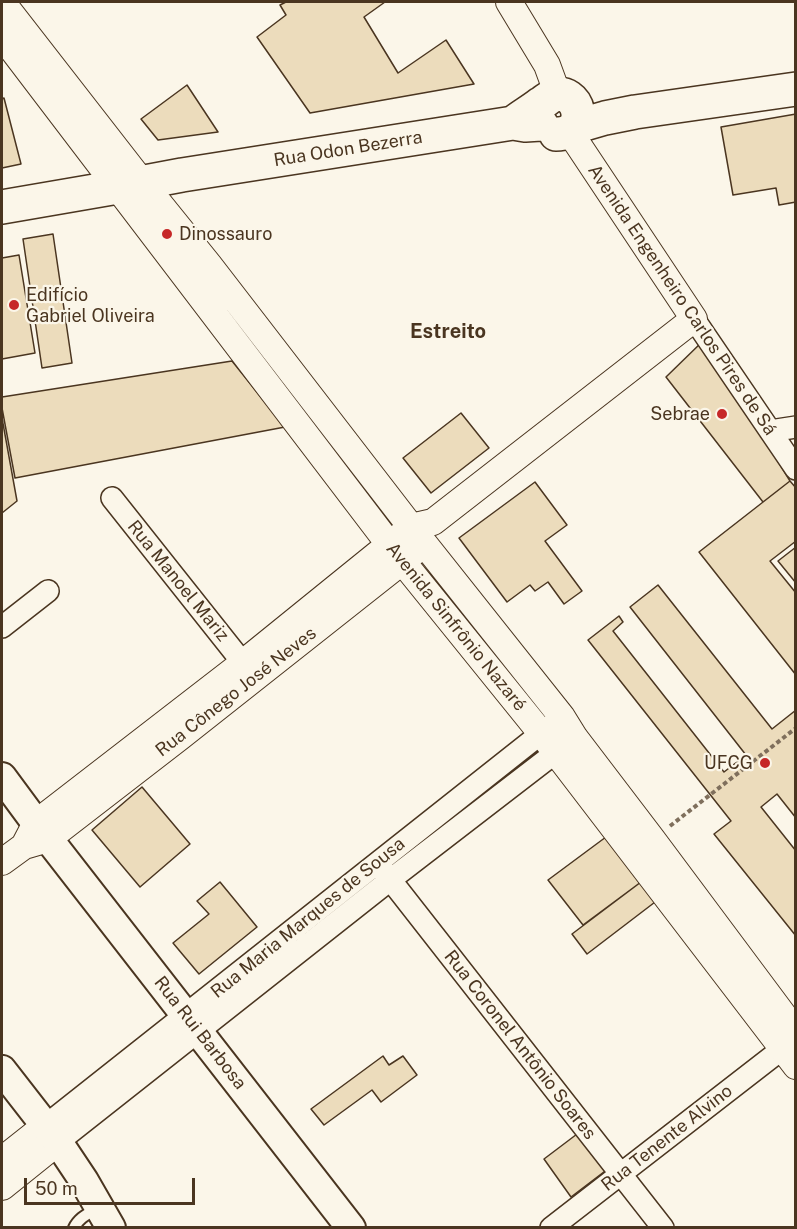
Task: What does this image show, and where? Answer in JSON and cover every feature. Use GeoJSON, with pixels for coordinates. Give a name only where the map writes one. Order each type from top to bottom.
{"type":"FeatureCollection","features":[{"type":"Feature","properties":{"kind":"main road"},"geometry":{"type":"LineString","coordinates":[[553,115],[599,99],[795,68]]}},
{"type":"Feature","properties":{"kind":"main road"},"geometry":{"type":"LineString","coordinates":[[553,115],[604,118],[795,89]]}},
{"type":"Feature","properties":{"kind":"main road","name":"Rua Odon Bezerra"},"geometry":{"type":"LineString","coordinates":[[2,207],[182,175],[553,115]]}},
{"type":"Feature","properties":{"kind":"main road","name":"Rua Rui Barbosa"},"geometry":{"type":"LineString","coordinates":[[2,777],[36,836],[192,1023],[351,1227]]}},
{"type":"Feature","properties":{"kind":"main road"},"geometry":{"type":"LineString","coordinates":[[2,1070],[52,1134],[105,1217]]}},
{"type":"Feature","properties":{"kind":"street","name":"Avenida Engenheiro Carlos Pires de Sá"},"geometry":{"type":"LineString","coordinates":[[509,2],[547,65],[553,115],[795,469]]}},
{"type":"Feature","properties":{"kind":"street"},"geometry":{"type":"LineString","coordinates":[[11,5],[130,185]]}},
{"type":"Feature","properties":{"kind":"street"},"geometry":{"type":"LineString","coordinates":[[2,36],[130,185]]}},
{"type":"Feature","properties":{"kind":"street","name":"Avenida Sinfrônio Nazaré"},"geometry":{"type":"LineString","coordinates":[[130,185],[256,327],[423,531],[564,736],[791,1049]]}},
{"type":"Feature","properties":{"kind":"street","name":"Avenida Sinfrônio Nazaré"},"geometry":{"type":"LineString","coordinates":[[130,185],[236,343],[396,553],[541,733],[564,736],[652,839],[791,1049]]}},
{"type":"Feature","properties":{"kind":"street","name":"Rua Cônego José Neves"},"geometry":{"type":"LineString","coordinates":[[2,862],[175,729],[694,319]]}},
{"type":"Feature","properties":{"kind":"street"},"geometry":{"type":"LineString","coordinates":[[236,343],[256,327]]}},
{"type":"Feature","properties":{"kind":"street"},"geometry":{"type":"LineString","coordinates":[[770,431],[795,427]]}},
{"type":"Feature","properties":{"kind":"street","name":"Rua Manoel Mariz"},"geometry":{"type":"LineString","coordinates":[[112,498],[243,663]]}},
{"type":"Feature","properties":{"kind":"street","name":"Rua Cônego José Neves"},"geometry":{"type":"LineString","coordinates":[[175,729],[243,663],[396,553]]}},
{"type":"Feature","properties":{"kind":"street"},"geometry":{"type":"LineString","coordinates":[[2,627],[48,591]]}},
{"type":"Feature","properties":{"kind":"street","name":"Rua Maria Marques de Sousa"},"geometry":{"type":"LineString","coordinates":[[52,1134],[192,1023],[377,863],[541,733]]}},
{"type":"Feature","properties":{"kind":"street","name":"Rua Maria Marques de Sousa"},"geometry":{"type":"LineString","coordinates":[[192,1023],[390,880],[564,736]]}},
{"type":"Feature","properties":{"kind":"street","name":"Rua Coronel Antônio Soares"},"geometry":{"type":"LineString","coordinates":[[377,863],[663,1227]]}},
{"type":"Feature","properties":{"kind":"street","name":"Rua Tenente Alvino"},"geometry":{"type":"LineString","coordinates":[[551,1227],[791,1049]]}},
{"type":"Feature","properties":{"kind":"street"},"geometry":{"type":"LineString","coordinates":[[2,1160],[52,1134]]}},
{"type":"Feature","properties":{"kind":"street"},"geometry":{"type":"LineString","coordinates":[[2,1187],[52,1134]]}},
{"type":"Feature","properties":{"kind":"lane"},"geometry":{"type":"LineString","coordinates":[[74,1227],[86,1215],[105,1217]]}},
{"type":"Feature","properties":{"kind":"path"},"geometry":{"type":"LineString","coordinates":[[652,839],[795,728]]}},
{"type":"Feature","properties":{"kind":"building"},"geometry":{"type":"Polygon","coordinates":[[[286,2],[385,2],[364,17],[398,73],[446,40],[474,84],[310,113],[257,37],[286,15],[280,5],[286,2]]]}},
{"type":"Feature","properties":{"kind":"building"},"geometry":{"type":"Polygon","coordinates":[[[187,85],[218,132],[158,140],[141,119],[187,85]]]}},
{"type":"Feature","properties":{"kind":"building"},"geometry":{"type":"Polygon","coordinates":[[[4,98],[21,164],[2,168],[2,99],[4,98]]]}},
{"type":"Feature","properties":{"kind":"building"},"geometry":{"type":"Polygon","coordinates":[[[796,114],[796,202],[779,205],[776,188],[733,195],[721,127],[796,114]]]}},
{"type":"Feature","properties":{"kind":"building"},"geometry":{"type":"Polygon","coordinates":[[[53,234],[72,363],[42,368],[23,239],[53,234]]]}},
{"type":"Feature","properties":{"kind":"building","name":"Edifício Gabriel Oliveira"},"geometry":{"type":"Polygon","coordinates":[[[19,255],[35,353],[2,359],[2,258],[19,255]]]}},
{"type":"Feature","properties":{"kind":"building","name":"Sebrae"},"geometry":{"type":"Polygon","coordinates":[[[704,340],[790,481],[763,502],[666,377],[704,340]]]}},
{"type":"Feature","properties":{"kind":"building"},"geometry":{"type":"Polygon","coordinates":[[[232,361],[285,427],[15,478],[2,397],[232,361]]]}},
{"type":"Feature","properties":{"kind":"building"},"geometry":{"type":"Polygon","coordinates":[[[461,413],[489,448],[431,493],[403,458],[461,413]]]}},
{"type":"Feature","properties":{"kind":"building"},"geometry":{"type":"Polygon","coordinates":[[[2,418],[17,501],[2,513],[2,418]]]}},
{"type":"Feature","properties":{"kind":"building"},"geometry":{"type":"Polygon","coordinates":[[[790,481],[796,488],[796,541],[770,561],[796,593],[796,675],[699,552],[790,481]]]}},
{"type":"Feature","properties":{"kind":"building"},"geometry":{"type":"Polygon","coordinates":[[[535,482],[567,525],[545,541],[582,591],[564,604],[548,582],[535,591],[530,585],[507,602],[459,538],[535,482]]]}},
{"type":"Feature","properties":{"kind":"building"},"geometry":{"type":"Polygon","coordinates":[[[796,547],[796,583],[778,561],[796,547]]]}},
{"type":"Feature","properties":{"kind":"building","name":"UFCG"},"geometry":{"type":"Polygon","coordinates":[[[658,585],[772,729],[796,710],[796,818],[777,794],[761,807],[796,851],[796,936],[714,834],[731,821],[588,640],[619,616],[623,622],[613,631],[724,772],[746,755],[630,607],[658,585]]]}},
{"type":"Feature","properties":{"kind":"building"},"geometry":{"type":"Polygon","coordinates":[[[142,787],[190,844],[140,887],[92,830],[142,787]]]}},
{"type":"Feature","properties":{"kind":"building"},"geometry":{"type":"Polygon","coordinates":[[[610,834],[645,879],[583,925],[548,880],[610,834]]]}},
{"type":"Feature","properties":{"kind":"building"},"geometry":{"type":"Polygon","coordinates":[[[645,879],[659,899],[587,954],[572,934],[645,879]]]}},
{"type":"Feature","properties":{"kind":"building"},"geometry":{"type":"Polygon","coordinates":[[[220,882],[257,927],[199,974],[173,943],[209,914],[197,901],[220,882]]]}},
{"type":"Feature","properties":{"kind":"building"},"geometry":{"type":"Polygon","coordinates":[[[383,1056],[389,1065],[403,1056],[417,1075],[381,1102],[372,1090],[324,1125],[311,1109],[383,1056]]]}},
{"type":"Feature","properties":{"kind":"building"},"geometry":{"type":"Polygon","coordinates":[[[585,1128],[613,1165],[571,1197],[544,1159],[585,1128]]]}},
{"type":"Feature","properties":{"kind":"place","name":"Dinossauro"},"geometry":{"type":"Point","coordinates":[167,234]}},
{"type":"Feature","properties":{"kind":"place","name":"Edifício Gabriel Oliveira"},"geometry":{"type":"Point","coordinates":[14,305]}},
{"type":"Feature","properties":{"kind":"place","name":"Sebrae"},"geometry":{"type":"Point","coordinates":[722,414]}},
{"type":"Feature","properties":{"kind":"place","name":"UFCG"},"geometry":{"type":"Point","coordinates":[765,763]}},
{"type":"Feature","properties":{"kind":"district","name":"Estreito"},"geometry":{"type":"Point","coordinates":[448,332]}}]}
